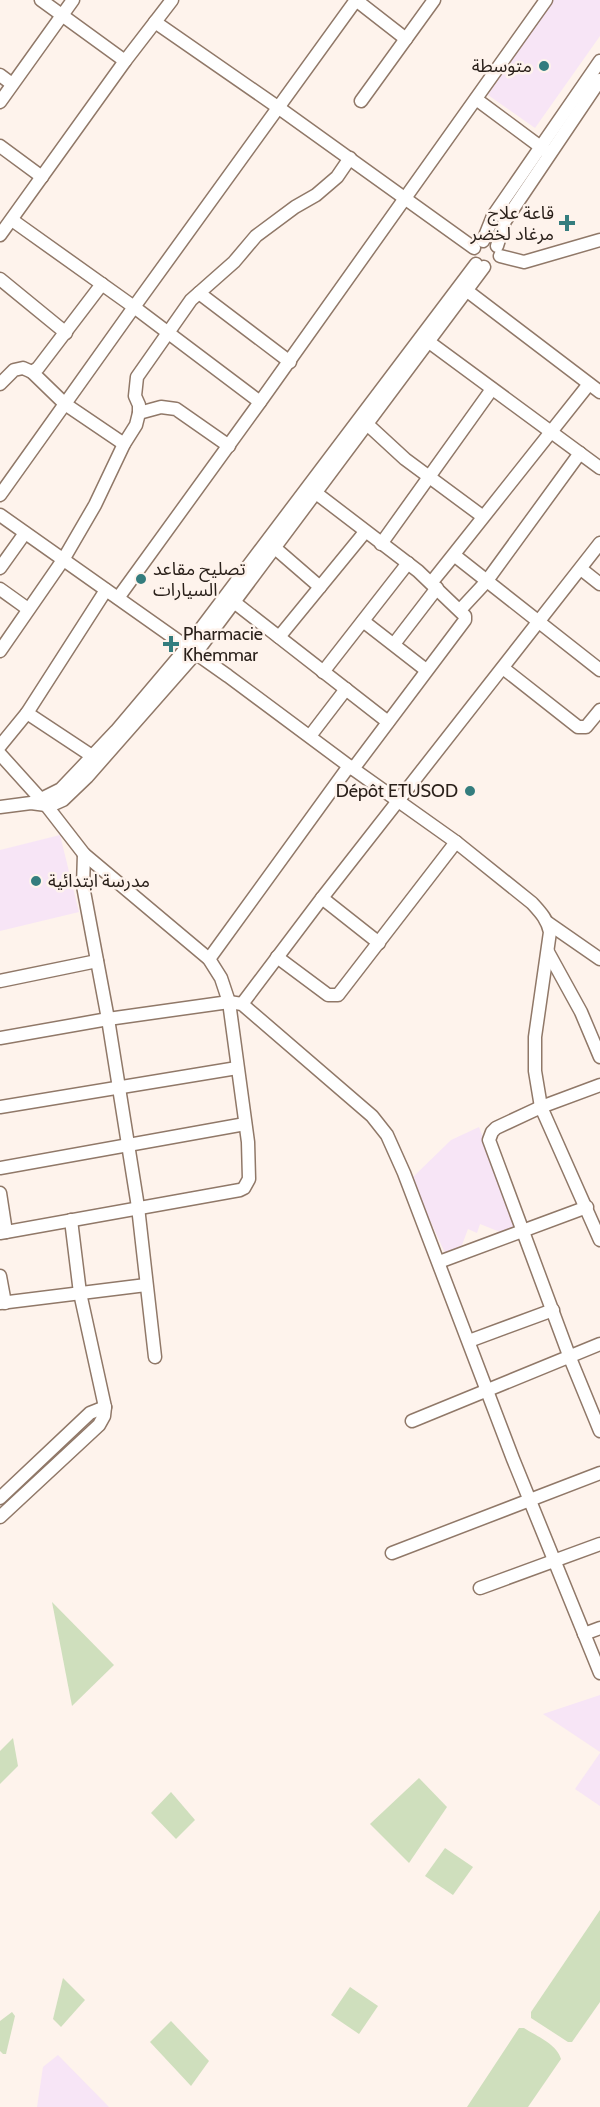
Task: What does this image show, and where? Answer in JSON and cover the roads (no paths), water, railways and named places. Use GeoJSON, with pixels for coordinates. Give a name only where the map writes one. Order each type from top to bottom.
{"type":"FeatureCollection","features":[{"type":"Feature","properties":{"kind":"street"},"geometry":{"type":"LineString","coordinates":[[41,0],[125,61]]}},
{"type":"Feature","properties":{"kind":"street"},"geometry":{"type":"LineString","coordinates":[[0,102],[73,0]]}},
{"type":"Feature","properties":{"kind":"street"},"geometry":{"type":"LineString","coordinates":[[0,235],[125,61],[172,0]]}},
{"type":"Feature","properties":{"kind":"street"},"geometry":{"type":"LineString","coordinates":[[0,495],[356,0],[406,39]]}},
{"type":"Feature","properties":{"kind":"street"},"geometry":{"type":"LineString","coordinates":[[361,101],[434,0]]}},
{"type":"Feature","properties":{"kind":"street"},"geometry":{"type":"LineString","coordinates":[[118,598],[290,362],[546,0]]}},
{"type":"Feature","properties":{"kind":"street"},"geometry":{"type":"LineString","coordinates":[[155,22],[406,198],[479,245]]}},
{"type":"Feature","properties":{"kind":"street"},"geometry":{"type":"LineString","coordinates":[[0,807],[63,800],[81,784],[191,650],[450,296],[480,266],[494,265],[506,221],[545,150],[600,62]]}},
{"type":"Feature","properties":{"kind":"street"},"geometry":{"type":"LineString","coordinates":[[0,75],[12,84]]}},
{"type":"Feature","properties":{"kind":"street"},"geometry":{"type":"LineString","coordinates":[[480,266],[473,254],[493,216],[600,80]]}},
{"type":"Feature","properties":{"kind":"street"},"geometry":{"type":"LineString","coordinates":[[476,99],[545,150]]}},
{"type":"Feature","properties":{"kind":"street"},"geometry":{"type":"LineString","coordinates":[[0,146],[42,177]]}},
{"type":"Feature","properties":{"kind":"street"},"geometry":{"type":"LineString","coordinates":[[0,651],[63,560],[95,505],[124,444],[136,425],[139,414],[139,405],[135,396],[137,377],[191,300],[234,262],[256,236],[316,195],[337,177],[350,158]]}},
{"type":"Feature","properties":{"kind":"street"},"geometry":{"type":"LineString","coordinates":[[12,220],[261,402]]}},
{"type":"Feature","properties":{"kind":"street"},"geometry":{"type":"LineString","coordinates":[[479,245],[488,241],[498,251],[524,262],[600,240]]}},
{"type":"Feature","properties":{"kind":"street"},"geometry":{"type":"LineString","coordinates":[[39,803],[61,789],[234,602],[429,342],[480,266]]}},
{"type":"Feature","properties":{"kind":"street"},"geometry":{"type":"LineString","coordinates":[[0,279],[66,333]]}},
{"type":"Feature","properties":{"kind":"street"},"geometry":{"type":"LineString","coordinates":[[32,372],[38,368],[66,333],[102,284]]}},
{"type":"Feature","properties":{"kind":"street"},"geometry":{"type":"LineString","coordinates":[[466,290],[600,392]]}},
{"type":"Feature","properties":{"kind":"street"},"geometry":{"type":"LineString","coordinates":[[199,292],[290,362]]}},
{"type":"Feature","properties":{"kind":"street"},"geometry":{"type":"LineString","coordinates":[[429,342],[600,468]]}},
{"type":"Feature","properties":{"kind":"street"},"geometry":{"type":"LineString","coordinates":[[0,384],[14,370],[23,368],[32,372],[66,404],[124,444]]}},
{"type":"Feature","properties":{"kind":"street"},"geometry":{"type":"LineString","coordinates":[[434,585],[482,516],[589,384]]}},
{"type":"Feature","properties":{"kind":"street"},"geometry":{"type":"LineString","coordinates":[[381,544],[492,388]]}},
{"type":"Feature","properties":{"kind":"street"},"geometry":{"type":"LineString","coordinates":[[139,414],[160,407],[176,409],[229,446]]}},
{"type":"Feature","properties":{"kind":"street"},"geometry":{"type":"LineString","coordinates":[[367,424],[405,459],[482,516]]}},
{"type":"Feature","properties":{"kind":"street"},"geometry":{"type":"LineString","coordinates":[[460,610],[486,582],[580,453]]}},
{"type":"Feature","properties":{"kind":"street"},"geometry":{"type":"LineString","coordinates":[[209,959],[465,620],[465,614],[434,585],[316,493]]}},
{"type":"Feature","properties":{"kind":"street"},"geometry":{"type":"LineString","coordinates":[[0,515],[456,842],[532,903],[548,922],[600,959]]}},
{"type":"Feature","properties":{"kind":"street"},"geometry":{"type":"LineString","coordinates":[[279,637],[365,532]]}},
{"type":"Feature","properties":{"kind":"street"},"geometry":{"type":"LineString","coordinates":[[0,568],[25,533]]}},
{"type":"Feature","properties":{"kind":"street"},"geometry":{"type":"LineString","coordinates":[[242,1004],[398,800],[600,543]]}},
{"type":"Feature","properties":{"kind":"street"},"geometry":{"type":"LineString","coordinates":[[275,548],[320,587]]}},
{"type":"Feature","properties":{"kind":"street"},"geometry":{"type":"LineString","coordinates":[[394,644],[454,555],[600,670]]}},
{"type":"Feature","properties":{"kind":"street"},"geometry":{"type":"LineString","coordinates":[[323,672],[408,563]]}},
{"type":"Feature","properties":{"kind":"street"},"geometry":{"type":"LineString","coordinates":[[581,569],[600,584]]}},
{"type":"Feature","properties":{"kind":"street"},"geometry":{"type":"LineString","coordinates":[[0,589],[28,609]]}},
{"type":"Feature","properties":{"kind":"street"},"geometry":{"type":"LineString","coordinates":[[0,746],[27,713],[106,590]]}},
{"type":"Feature","properties":{"kind":"street"},"geometry":{"type":"LineString","coordinates":[[234,602],[388,722]]}},
{"type":"Feature","properties":{"kind":"street"},"geometry":{"type":"LineString","coordinates":[[363,621],[426,670]]}},
{"type":"Feature","properties":{"kind":"street"},"geometry":{"type":"LineString","coordinates":[[503,668],[578,727],[586,727],[600,710]]}},
{"type":"Feature","properties":{"kind":"street"},"geometry":{"type":"LineString","coordinates":[[310,736],[346,689]]}},
{"type":"Feature","properties":{"kind":"street"},"geometry":{"type":"LineString","coordinates":[[27,713],[92,756]]}},
{"type":"Feature","properties":{"kind":"street"},"geometry":{"type":"LineString","coordinates":[[0,754],[84,854],[209,959],[221,978],[229,1002],[245,1124],[249,1179],[244,1188],[240,1190],[3,1232],[0,1193]]}},
{"type":"Feature","properties":{"kind":"street"},"geometry":{"type":"LineString","coordinates":[[277,957],[328,995],[338,995],[456,842]]}},
{"type":"Feature","properties":{"kind":"street"},"geometry":{"type":"LineString","coordinates":[[84,854],[83,886],[108,1019],[138,1207],[155,1357]]}},
{"type":"Feature","properties":{"kind":"street"},"geometry":{"type":"LineString","coordinates":[[322,898],[379,943]]}},
{"type":"Feature","properties":{"kind":"street"},"geometry":{"type":"LineString","coordinates":[[548,922],[550,932],[548,952],[535,1037],[535,1071],[541,1107],[592,1212],[600,1240]]}},
{"type":"Feature","properties":{"kind":"street"},"geometry":{"type":"LineString","coordinates":[[548,952],[581,1012],[600,1057]]}},
{"type":"Feature","properties":{"kind":"street"},"geometry":{"type":"LineString","coordinates":[[0,981],[97,961]]}},
{"type":"Feature","properties":{"kind":"street"},"geometry":{"type":"LineString","coordinates":[[0,1038],[108,1019],[229,1002],[242,1004],[372,1116],[387,1135],[440,1262],[554,1562],[600,1673]]}},
{"type":"Feature","properties":{"kind":"street"},"geometry":{"type":"LineString","coordinates":[[0,1107],[237,1068]]}},
{"type":"Feature","properties":{"kind":"street"},"geometry":{"type":"LineString","coordinates":[[600,1085],[541,1107],[496,1128],[489,1140],[570,1358],[600,1431]]}},
{"type":"Feature","properties":{"kind":"street"},"geometry":{"type":"LineString","coordinates":[[0,1168],[245,1124]]}},
{"type":"Feature","properties":{"kind":"street"},"geometry":{"type":"LineString","coordinates":[[440,1262],[524,1231],[592,1212]]}},
{"type":"Feature","properties":{"kind":"street"},"geometry":{"type":"LineString","coordinates":[[0,1517],[99,1425],[104,1416],[105,1407],[80,1293],[71,1220]]}},
{"type":"Feature","properties":{"kind":"street"},"geometry":{"type":"LineString","coordinates":[[0,1276],[2,1303],[146,1285]]}},
{"type":"Feature","properties":{"kind":"street"},"geometry":{"type":"LineString","coordinates":[[469,1341],[553,1310]]}},
{"type":"Feature","properties":{"kind":"street"},"geometry":{"type":"LineString","coordinates":[[412,1421],[600,1344]]}},
{"type":"Feature","properties":{"kind":"street"},"geometry":{"type":"LineString","coordinates":[[0,1498],[90,1413],[105,1407]]}},
{"type":"Feature","properties":{"kind":"street"},"geometry":{"type":"LineString","coordinates":[[392,1553],[600,1473]]}},
{"type":"Feature","properties":{"kind":"street"},"geometry":{"type":"LineString","coordinates":[[480,1588],[600,1544]]}},
{"type":"Feature","properties":{"kind":"street"},"geometry":{"type":"LineString","coordinates":[[584,1634],[600,1628]]}},
{"type":"Feature","properties":{"kind":"place","name":"متوسطة"},"geometry":{"type":"Point","coordinates":[544,66]}},
{"type":"Feature","properties":{"kind":"place","name":"قاعة علاج مرغاد لخضر"},"geometry":{"type":"Point","coordinates":[567,223]}},
{"type":"Feature","properties":{"kind":"place","name":"تصليح مقاعد السيارات"},"geometry":{"type":"Point","coordinates":[141,579]}},
{"type":"Feature","properties":{"kind":"place","name":"Pharmacie Khemmar"},"geometry":{"type":"Point","coordinates":[171,644]}},
{"type":"Feature","properties":{"kind":"place","name":"Dépôt ETUSOD"},"geometry":{"type":"Point","coordinates":[470,791]}},
{"type":"Feature","properties":{"kind":"place","name":"مدرسة ابتدائية"},"geometry":{"type":"Point","coordinates":[36,881]}}]}
